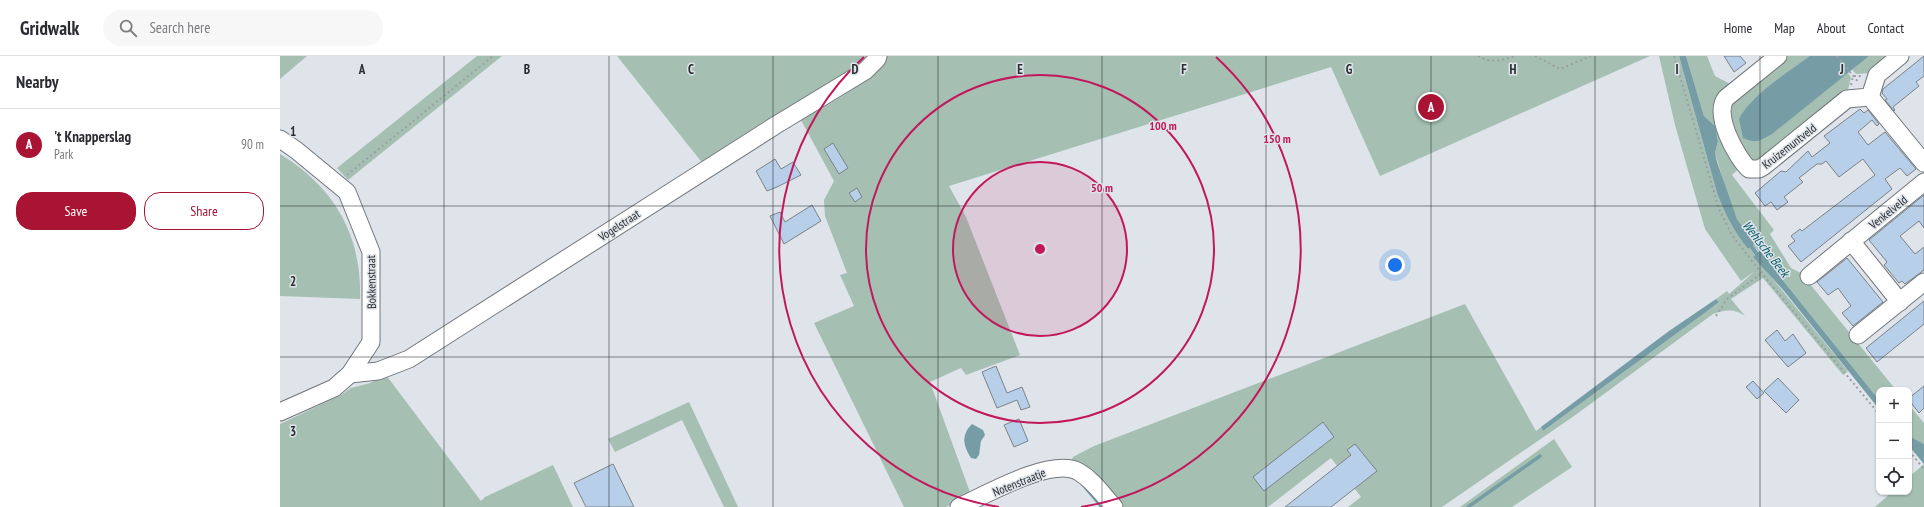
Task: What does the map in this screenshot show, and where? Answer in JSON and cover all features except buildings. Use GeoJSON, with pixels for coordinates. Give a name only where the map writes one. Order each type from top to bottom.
{"type":"FeatureCollection","features":[{"type":"Feature","properties":{"kind":"street","name":"Vogelstraat"},"geometry":{"type":"LineString","coordinates":[[350,374],[378,370],[409,359],[776,125],[866,70],[878,56]]}},
{"type":"Feature","properties":{"kind":"street","name":"Kruizemuntveld"},"geometry":{"type":"LineString","coordinates":[[1778,56],[1726,98],[1722,105],[1728,134],[1734,150],[1749,169],[1759,169],[1764,166],[1847,99]]}},
{"type":"Feature","properties":{"kind":"street"},"geometry":{"type":"LineString","coordinates":[[1870,97],[1877,75],[1900,56]]}},
{"type":"Feature","properties":{"kind":"street"},"geometry":{"type":"LineString","coordinates":[[1847,99],[1870,97]]}},
{"type":"Feature","properties":{"kind":"street"},"geometry":{"type":"LineString","coordinates":[[1870,97],[1924,163]]}},
{"type":"Feature","properties":{"kind":"street","name":"Bokkenstraat"},"geometry":{"type":"LineString","coordinates":[[280,139],[347,192],[371,252],[371,342],[350,374],[334,388],[280,412]]}},
{"type":"Feature","properties":{"kind":"street","name":"Venkelveld"},"geometry":{"type":"LineString","coordinates":[[1809,276],[1924,182]]}},
{"type":"Feature","properties":{"kind":"street"},"geometry":{"type":"LineString","coordinates":[[1851,241],[1900,302]]}},
{"type":"Feature","properties":{"kind":"street"},"geometry":{"type":"LineString","coordinates":[[1858,335],[1924,282]]}},
{"type":"Feature","properties":{"kind":"street","name":"Notenstraatje"},"geometry":{"type":"LineString","coordinates":[[958,507],[1038,471],[1057,468],[1078,471],[1090,480],[1114,507]]}},
{"type":"Feature","properties":{"kind":"path"},"geometry":{"type":"LineString","coordinates":[[336,183],[493,56]]}},
{"type":"Feature","properties":{"kind":"path"},"geometry":{"type":"LineString","coordinates":[[1478,56],[1486,61],[1498,61],[1516,56]]}},
{"type":"Feature","properties":{"kind":"path"},"geometry":{"type":"LineString","coordinates":[[1535,56],[1560,69],[1591,56]]}},
{"type":"Feature","properties":{"kind":"path"},"geometry":{"type":"LineString","coordinates":[[1674,56],[1719,209],[1732,235],[1876,410]]}},
{"type":"Feature","properties":{"kind":"path"},"geometry":{"type":"LineString","coordinates":[[1837,56],[1851,73]]}},
{"type":"Feature","properties":{"kind":"path"},"geometry":{"type":"LineString","coordinates":[[1847,99],[1853,76],[1877,75]]}},
{"type":"Feature","properties":{"kind":"path"},"geometry":{"type":"LineString","coordinates":[[1716,316],[1727,298],[1762,273]]}},
{"type":"Feature","properties":{"kind":"path"},"geometry":{"type":"LineString","coordinates":[[1912,455],[1924,469]]}},
{"type":"Feature","properties":{"kind":"green space"},"geometry":{"type":"Polygon","coordinates":[[[280,56],[307,56],[280,79],[280,56]]]}},
{"type":"Feature","properties":{"kind":"green space"},"geometry":{"type":"Polygon","coordinates":[[[477,56],[502,56],[348,180],[337,168],[477,56]]]}},
{"type":"Feature","properties":{"kind":"green space"},"geometry":{"type":"Polygon","coordinates":[[[617,56],[866,56],[845,77],[704,165],[617,56]]]}},
{"type":"Feature","properties":{"kind":"green space"},"geometry":{"type":"Polygon","coordinates":[[[880,56],[1650,56],[1380,176],[1331,67],[949,186],[966,217],[1020,355],[966,375],[961,368],[930,382],[971,495],[946,507],[904,507],[814,323],[854,306],[840,275],[847,273],[825,216],[824,200],[834,181],[801,120],[858,85],[868,76],[880,56]]]}},
{"type":"Feature","properties":{"kind":"green space"},"geometry":{"type":"Polygon","coordinates":[[[1659,56],[1679,56],[1717,193],[1734,229],[1743,243],[1748,249],[1750,248],[1755,255],[1753,257],[1763,267],[1848,371],[1843,375],[1763,278],[1731,299],[1745,316],[1741,313],[1729,310],[1713,314],[1574,416],[1442,507],[1348,507],[1361,497],[1331,458],[1268,507],[1116,507],[1070,463],[1073,457],[1094,446],[1465,304],[1536,431],[1541,427],[1543,431],[1702,315],[1719,302],[1716,299],[1727,291],[1729,294],[1755,271],[1741,281],[1705,229],[1675,125],[1659,56]]]}},
{"type":"Feature","properties":{"kind":"green space"},"geometry":{"type":"Polygon","coordinates":[[[1686,56],[1707,56],[1715,76],[1734,86],[1719,98],[1742,166],[1732,175],[1774,230],[1770,234],[1791,268],[1801,273],[1894,387],[1876,387],[1876,396],[1761,251],[1759,252],[1753,245],[1755,244],[1737,219],[1731,206],[1715,153],[1718,141],[1715,126],[1704,116],[1686,56]]]}},
{"type":"Feature","properties":{"kind":"green space"},"geometry":{"type":"Polygon","coordinates":[[[1785,56],[1813,56],[1789,113],[1848,73],[1851,77],[1847,94],[1755,165],[1738,149],[1727,103],[1785,56]]]}},
{"type":"Feature","properties":{"kind":"green space"},"geometry":{"type":"Polygon","coordinates":[[[1866,56],[1894,56],[1873,73],[1856,74],[1852,70],[1866,56]]]}},
{"type":"Feature","properties":{"kind":"green space"},"geometry":{"type":"Polygon","coordinates":[[[280,154],[299,167],[316,182],[330,198],[341,215],[350,234],[356,254],[360,299],[280,296],[280,154]]]}},
{"type":"Feature","properties":{"kind":"green space"},"geometry":{"type":"Polygon","coordinates":[[[386,375],[481,501],[485,497],[553,465],[573,507],[280,507],[280,424],[341,395],[351,388],[370,383],[386,375]]]}},
{"type":"Feature","properties":{"kind":"green space"},"geometry":{"type":"Polygon","coordinates":[[[689,402],[738,507],[724,507],[682,420],[615,452],[608,439],[689,402]]]}},
{"type":"Feature","properties":{"kind":"green space"},"geometry":{"type":"Polygon","coordinates":[[[1912,409],[1924,423],[1924,444],[1912,438],[1912,409]]]}},
{"type":"Feature","properties":{"kind":"green space"},"geometry":{"type":"Polygon","coordinates":[[[1554,439],[1572,467],[1512,507],[1460,507],[1554,439]]]}},
{"type":"Feature","properties":{"kind":"green space"},"geometry":{"type":"Polygon","coordinates":[[[1924,464],[1924,507],[1875,507],[1889,495],[1912,495],[1912,474],[1924,464]]]}},
{"type":"Feature","properties":{"kind":"water"},"geometry":{"type":"Polygon","coordinates":[[[1679,56],[1686,56],[1704,116],[1715,126],[1718,141],[1715,153],[1717,162],[1737,219],[1755,244],[1753,245],[1758,252],[1761,251],[1876,396],[1876,405],[1784,291],[1753,257],[1755,255],[1750,248],[1748,249],[1743,243],[1730,222],[1717,193],[1679,56]]]}},
{"type":"Feature","properties":{"kind":"water"},"geometry":{"type":"Polygon","coordinates":[[[1810,56],[1869,56],[1772,134],[1758,141],[1743,138],[1739,119],[1752,101],[1771,84],[1810,56]]]}},
{"type":"Feature","properties":{"kind":"water"},"geometry":{"type":"Polygon","coordinates":[[[1716,299],[1719,302],[1543,431],[1541,427],[1669,331],[1716,299]]]}},
{"type":"Feature","properties":{"kind":"water"},"geometry":{"type":"Polygon","coordinates":[[[972,424],[983,430],[985,435],[981,441],[979,455],[976,459],[971,458],[966,449],[964,440],[968,428],[972,424]]]}},
{"type":"Feature","properties":{"kind":"water"},"geometry":{"type":"Polygon","coordinates":[[[1912,438],[1924,444],[1924,464],[1912,450],[1912,438]]]}},
{"type":"Feature","properties":{"kind":"waterway"},"geometry":{"type":"LineString","coordinates":[[1468,507],[1540,456]]}},
{"type":"Feature","properties":{"kind":"waterway"},"geometry":{"type":"LineString","coordinates":[[1081,482],[1102,507]]}},
{"type":"Feature","properties":{"kind":"place","name":"'t Knapperslag"},"geometry":{"type":"Point","coordinates":[1431,107]}},
{"type":"Feature","properties":{"kind":"water label","name":"Wehlsche Beek"},"geometry":{"type":"Point","coordinates":[1766,249]}}]}
